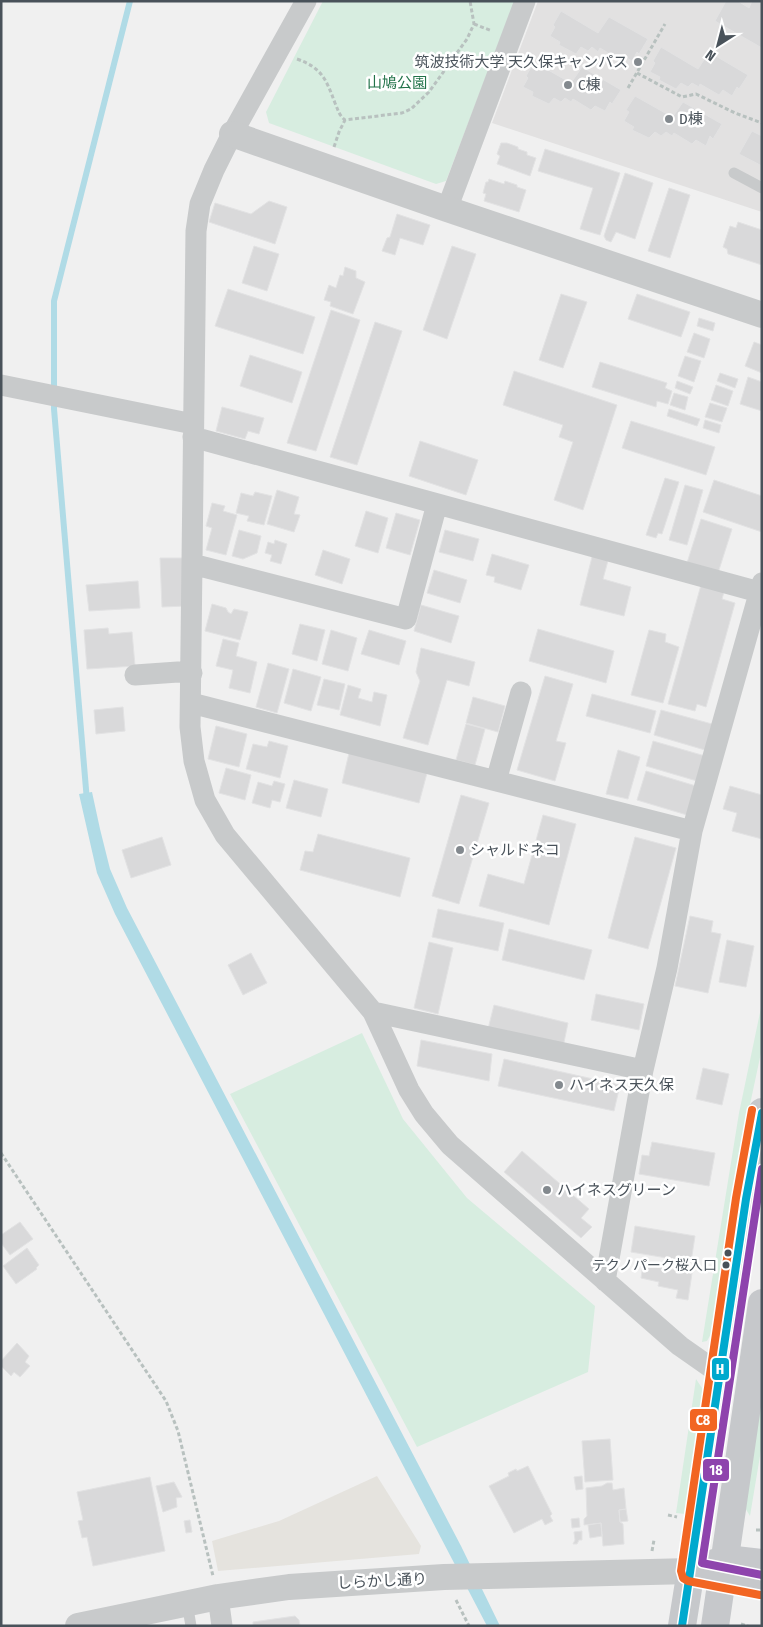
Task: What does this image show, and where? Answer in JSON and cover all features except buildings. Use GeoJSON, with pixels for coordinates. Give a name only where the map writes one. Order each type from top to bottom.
{"type":"FeatureCollection","features":[{"type":"Feature","properties":{"kind":"main road"},"geometry":{"type":"LineString","coordinates":[[682,1626],[746,1199],[762,1112]]}},
{"type":"Feature","properties":{"kind":"main road"},"geometry":{"type":"LineString","coordinates":[[728,1625],[724,1569],[762,1303]]}},
{"type":"Feature","properties":{"kind":"main road"},"geometry":{"type":"LineString","coordinates":[[691,1571],[724,1569],[762,1563]]}},
{"type":"Feature","properties":{"kind":"main road"},"geometry":{"type":"LineString","coordinates":[[724,1569],[762,1585]]}},
{"type":"Feature","properties":{"kind":"street"},"geometry":{"type":"LineString","coordinates":[[306,1],[214,170],[200,204],[196,231],[190,728],[194,761],[205,800],[225,835],[373,1012],[409,1090],[424,1114],[450,1145],[686,1351],[720,1374]]}},
{"type":"Feature","properties":{"kind":"street"},"geometry":{"type":"LineString","coordinates":[[447,209],[525,1]]}},
{"type":"Feature","properties":{"kind":"street"},"geometry":{"type":"LineString","coordinates":[[232,134],[762,315]]}},
{"type":"Feature","properties":{"kind":"street"},"geometry":{"type":"LineString","coordinates":[[1,384],[69,398],[193,430],[437,504],[760,587],[757,616],[692,831],[667,968],[643,1070],[605,1281]]}},
{"type":"Feature","properties":{"kind":"street"},"geometry":{"type":"LineString","coordinates":[[192,564],[406,619],[437,504]]}},
{"type":"Feature","properties":{"kind":"street"},"geometry":{"type":"LineString","coordinates":[[135,675],[192,673]]}},
{"type":"Feature","properties":{"kind":"street"},"geometry":{"type":"LineString","coordinates":[[496,781],[521,692]]}},
{"type":"Feature","properties":{"kind":"street"},"geometry":{"type":"LineString","coordinates":[[191,703],[692,831]]}},
{"type":"Feature","properties":{"kind":"street"},"geometry":{"type":"LineString","coordinates":[[373,1012],[643,1070]]}},
{"type":"Feature","properties":{"kind":"street","name":"しらかし通り"},"geometry":{"type":"LineString","coordinates":[[78,1626],[189,1614],[218,1597],[289,1587],[405,1579],[691,1571]]}},
{"type":"Feature","properties":{"kind":"street"},"geometry":{"type":"LineString","coordinates":[[218,1597],[222,1626]]}},
{"type":"Feature","properties":{"kind":"lane"},"geometry":{"type":"LineString","coordinates":[[734,173],[762,188]]}},
{"type":"Feature","properties":{"kind":"path"},"geometry":{"type":"LineString","coordinates":[[345,120],[402,113],[421,101],[454,58],[472,30],[474,24],[470,1]]}},
{"type":"Feature","properties":{"kind":"path"},"geometry":{"type":"LineString","coordinates":[[628,88],[665,24]]}},
{"type":"Feature","properties":{"kind":"path"},"geometry":{"type":"LineString","coordinates":[[291,56],[304,61],[325,77],[340,115],[345,120]]}},
{"type":"Feature","properties":{"kind":"path"},"geometry":{"type":"LineString","coordinates":[[637,73],[682,97],[696,94],[735,114],[762,123]]}},
{"type":"Feature","properties":{"kind":"path"},"geometry":{"type":"LineString","coordinates":[[333,153],[339,132],[345,120]]}},
{"type":"Feature","properties":{"kind":"path"},"geometry":{"type":"LineString","coordinates":[[1,1153],[166,1401],[178,1431],[218,1597]]}},
{"type":"Feature","properties":{"kind":"path"},"geometry":{"type":"LineString","coordinates":[[756,1530],[762,1530]]}},
{"type":"Feature","properties":{"kind":"path"},"geometry":{"type":"LineString","coordinates":[[652,1551],[654,1540]]}},
{"type":"Feature","properties":{"kind":"path"},"geometry":{"type":"LineString","coordinates":[[728,1625],[748,1626]]}},
{"type":"Feature","properties":{"kind":"shaded area","name":"筑波技術大学 天久保キャンパス"},"geometry":{"type":"Polygon","coordinates":[[[538,1],[762,1],[762,212],[492,123],[538,1]]]}},
{"type":"Feature","properties":{"kind":"shaded area"},"geometry":{"type":"Polygon","coordinates":[[[377,1476],[421,1546],[419,1554],[218,1571],[212,1541],[279,1521],[377,1476]]]}},
{"type":"Feature","properties":{"kind":"green space","name":"山鳩公園"},"geometry":{"type":"Polygon","coordinates":[[[323,1],[515,1],[446,181],[436,184],[269,123],[266,112],[323,1]]]}},
{"type":"Feature","properties":{"kind":"green space"},"geometry":{"type":"Polygon","coordinates":[[[762,1003],[762,1048],[748,1114],[712,1332],[707,1341],[702,1342],[739,1113],[762,1003]]]}},
{"type":"Feature","properties":{"kind":"green space"},"geometry":{"type":"Polygon","coordinates":[[[362,1033],[403,1119],[467,1198],[595,1306],[588,1372],[417,1447],[230,1094],[362,1033]]]}},
{"type":"Feature","properties":{"kind":"green space"},"geometry":{"type":"Polygon","coordinates":[[[696,1379],[702,1388],[703,1399],[685,1514],[676,1513],[696,1379]]]}},
{"type":"Feature","properties":{"kind":"green space"},"geometry":{"type":"Polygon","coordinates":[[[762,1382],[762,1444],[750,1516],[744,1506],[762,1382]]]}},
{"type":"Feature","properties":{"kind":"water"},"geometry":{"type":"Polygon","coordinates":[[[92,792],[110,869],[127,908],[461,1546],[500,1626],[487,1626],[115,914],[97,873],[79,794],[92,792]]]}},
{"type":"Feature","properties":{"kind":"waterway"},"geometry":{"type":"LineString","coordinates":[[87,801],[54,409],[54,301],[130,1]]}},
{"type":"Feature","properties":{"kind":"transit line","name":"C8"},"geometry":{"type":"LineString","coordinates":[[752,1110],[736,1198],[681,1571],[683,1578],[688,1581],[760,1595]]}},
{"type":"Feature","properties":{"kind":"transit line","name":"H"},"geometry":{"type":"LineString","coordinates":[[682,1626],[746,1199],[762,1113]]}},
{"type":"Feature","properties":{"kind":"transit line","name":"18"},"geometry":{"type":"LineString","coordinates":[[762,1169],[702,1563],[762,1575]]}},
{"type":"Feature","properties":{"kind":"place","name":"筑波技術大学 天久保キャンパス"},"geometry":{"type":"Point","coordinates":[638,62]}},
{"type":"Feature","properties":{"kind":"place","name":"C棟"},"geometry":{"type":"Point","coordinates":[568,85]}},
{"type":"Feature","properties":{"kind":"place","name":"D棟"},"geometry":{"type":"Point","coordinates":[669,119]}},
{"type":"Feature","properties":{"kind":"place","name":"シャルドネコ"},"geometry":{"type":"Point","coordinates":[460,850]}},
{"type":"Feature","properties":{"kind":"place","name":"ハイネス天久保"},"geometry":{"type":"Point","coordinates":[559,1085]}},
{"type":"Feature","properties":{"kind":"place","name":"ハイネスグリーン"},"geometry":{"type":"Point","coordinates":[547,1190]}},
{"type":"Feature","properties":{"kind":"place","name":"テクノパーク桜入口"},"geometry":{"type":"Point","coordinates":[726,1265]}}]}
